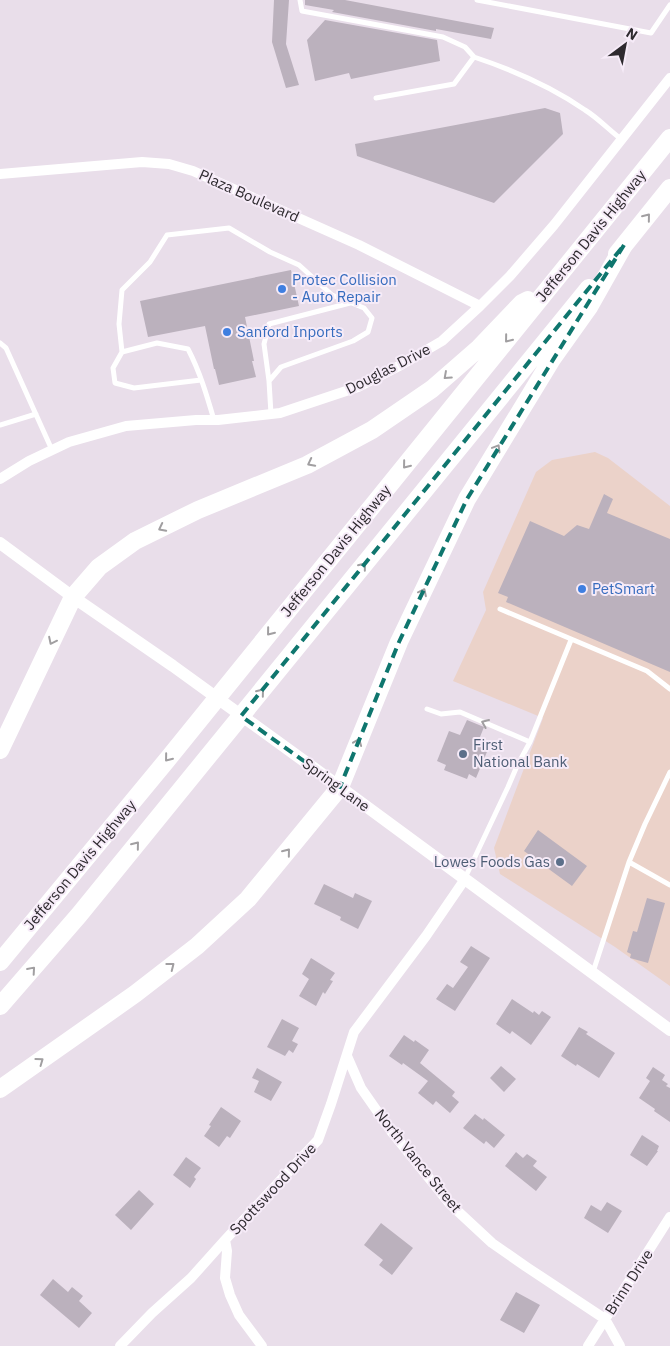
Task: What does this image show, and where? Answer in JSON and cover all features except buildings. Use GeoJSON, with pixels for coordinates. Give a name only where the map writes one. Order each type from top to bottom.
{"type":"FeatureCollection","features":[{"type":"Feature","properties":{"kind":"highway","name":"Jefferson Davis Highway"},"geometry":{"type":"LineString","coordinates":[[0,962],[670,138]]}},
{"type":"Feature","properties":{"kind":"highway","name":"Jefferson Davis Highway"},"geometry":{"type":"LineString","coordinates":[[0,1006],[80,915],[670,188]]}},
{"type":"Feature","properties":{"kind":"highway"},"geometry":{"type":"LineString","coordinates":[[0,1089],[135,994],[197,946],[248,899],[340,787],[399,642],[467,499],[552,359],[589,306],[624,245]]}},
{"type":"Feature","properties":{"kind":"highway"},"geometry":{"type":"LineString","coordinates":[[0,750],[74,597],[99,567],[135,541],[198,510],[307,465],[372,430],[432,389],[479,348],[522,303],[550,287]]}},
{"type":"Feature","properties":{"kind":"street","name":"Douglas Drive"},"geometry":{"type":"LineString","coordinates":[[0,479],[29,461],[70,442],[126,426],[280,413],[358,387],[402,365],[442,341],[510,276],[554,225],[670,78]]}},
{"type":"Feature","properties":{"kind":"street","name":"Plaza Boulevard"},"geometry":{"type":"LineString","coordinates":[[0,174],[142,162],[169,164],[193,171],[359,245],[480,306]]}},
{"type":"Feature","properties":{"kind":"street","name":"Spring Lane"},"geometry":{"type":"LineString","coordinates":[[0,543],[340,787],[670,1030]]}},
{"type":"Feature","properties":{"kind":"street","name":"Spottswood Drive"},"geometry":{"type":"LineString","coordinates":[[120,1346],[152,1313],[192,1278],[318,1140],[354,1032],[426,936],[464,879]]}},
{"type":"Feature","properties":{"kind":"street","name":"North Vance Street"},"geometry":{"type":"LineString","coordinates":[[346,1056],[361,1088],[391,1131],[450,1204],[492,1243],[605,1319],[620,1346]]}},
{"type":"Feature","properties":{"kind":"street","name":"Brinn Drive"},"geometry":{"type":"LineString","coordinates":[[588,1346],[670,1217]]}},
{"type":"Feature","properties":{"kind":"street"},"geometry":{"type":"LineString","coordinates":[[225,1240],[227,1251],[225,1278],[230,1295],[239,1315],[262,1346]]}},
{"type":"Feature","properties":{"kind":"lane"},"geometry":{"type":"LineString","coordinates":[[300,0],[302,11],[443,38],[465,47],[474,57],[544,85],[586,110],[621,140]]}},
{"type":"Feature","properties":{"kind":"lane"},"geometry":{"type":"LineString","coordinates":[[477,0],[651,33],[670,4]]}},
{"type":"Feature","properties":{"kind":"lane"},"geometry":{"type":"LineString","coordinates":[[376,98],[454,84],[474,57]]}},
{"type":"Feature","properties":{"kind":"lane"},"geometry":{"type":"LineString","coordinates":[[201,380],[134,388],[115,383],[113,368],[122,352],[119,324],[122,290],[150,262],[168,235],[229,228],[270,252],[299,265],[332,295],[364,308],[372,318],[368,332],[353,341],[281,367],[269,381]]}},
{"type":"Feature","properties":{"kind":"lane"},"geometry":{"type":"LineString","coordinates":[[271,414],[264,344],[269,324],[350,303]]}},
{"type":"Feature","properties":{"kind":"lane"},"geometry":{"type":"LineString","coordinates":[[0,343],[6,348],[52,450]]}},
{"type":"Feature","properties":{"kind":"lane"},"geometry":{"type":"LineString","coordinates":[[122,352],[157,343],[188,350],[201,380],[214,420]]}},
{"type":"Feature","properties":{"kind":"lane"},"geometry":{"type":"LineString","coordinates":[[0,425],[36,414]]}},
{"type":"Feature","properties":{"kind":"lane"},"geometry":{"type":"LineString","coordinates":[[500,609],[647,671],[670,689]]}},
{"type":"Feature","properties":{"kind":"lane"},"geometry":{"type":"LineString","coordinates":[[464,879],[530,742],[571,640]]}},
{"type":"Feature","properties":{"kind":"lane"},"geometry":{"type":"LineString","coordinates":[[427,709],[441,714],[460,712],[530,742]]}},
{"type":"Feature","properties":{"kind":"lane"},"geometry":{"type":"LineString","coordinates":[[593,973],[629,862],[670,772]]}},
{"type":"Feature","properties":{"kind":"lane"},"geometry":{"type":"LineString","coordinates":[[629,862],[670,885]]}},
{"type":"Feature","properties":{"kind":"highlighted area"},"geometry":{"type":"Polygon","coordinates":[[[624,245],[467,499],[399,642],[340,787],[241,716],[624,245]]]}},
{"type":"Feature","properties":{"kind":"shaded area"},"geometry":{"type":"Polygon","coordinates":[[[595,452],[608,458],[670,506],[670,986],[615,947],[500,874],[494,848],[543,718],[453,681],[486,610],[483,592],[536,472],[552,460],[595,452]]]}},
{"type":"Feature","properties":{"kind":"place","name":"Protec Collision - Auto Repair"},"geometry":{"type":"Point","coordinates":[282,289]}},
{"type":"Feature","properties":{"kind":"place","name":"Sanford Inports"},"geometry":{"type":"Point","coordinates":[227,332]}},
{"type":"Feature","properties":{"kind":"place","name":"PetSmart"},"geometry":{"type":"Point","coordinates":[582,589]}},
{"type":"Feature","properties":{"kind":"place","name":"First National Bank"},"geometry":{"type":"Point","coordinates":[463,754]}},
{"type":"Feature","properties":{"kind":"place","name":"Lowes Foods Gas"},"geometry":{"type":"Point","coordinates":[560,862]}}]}
